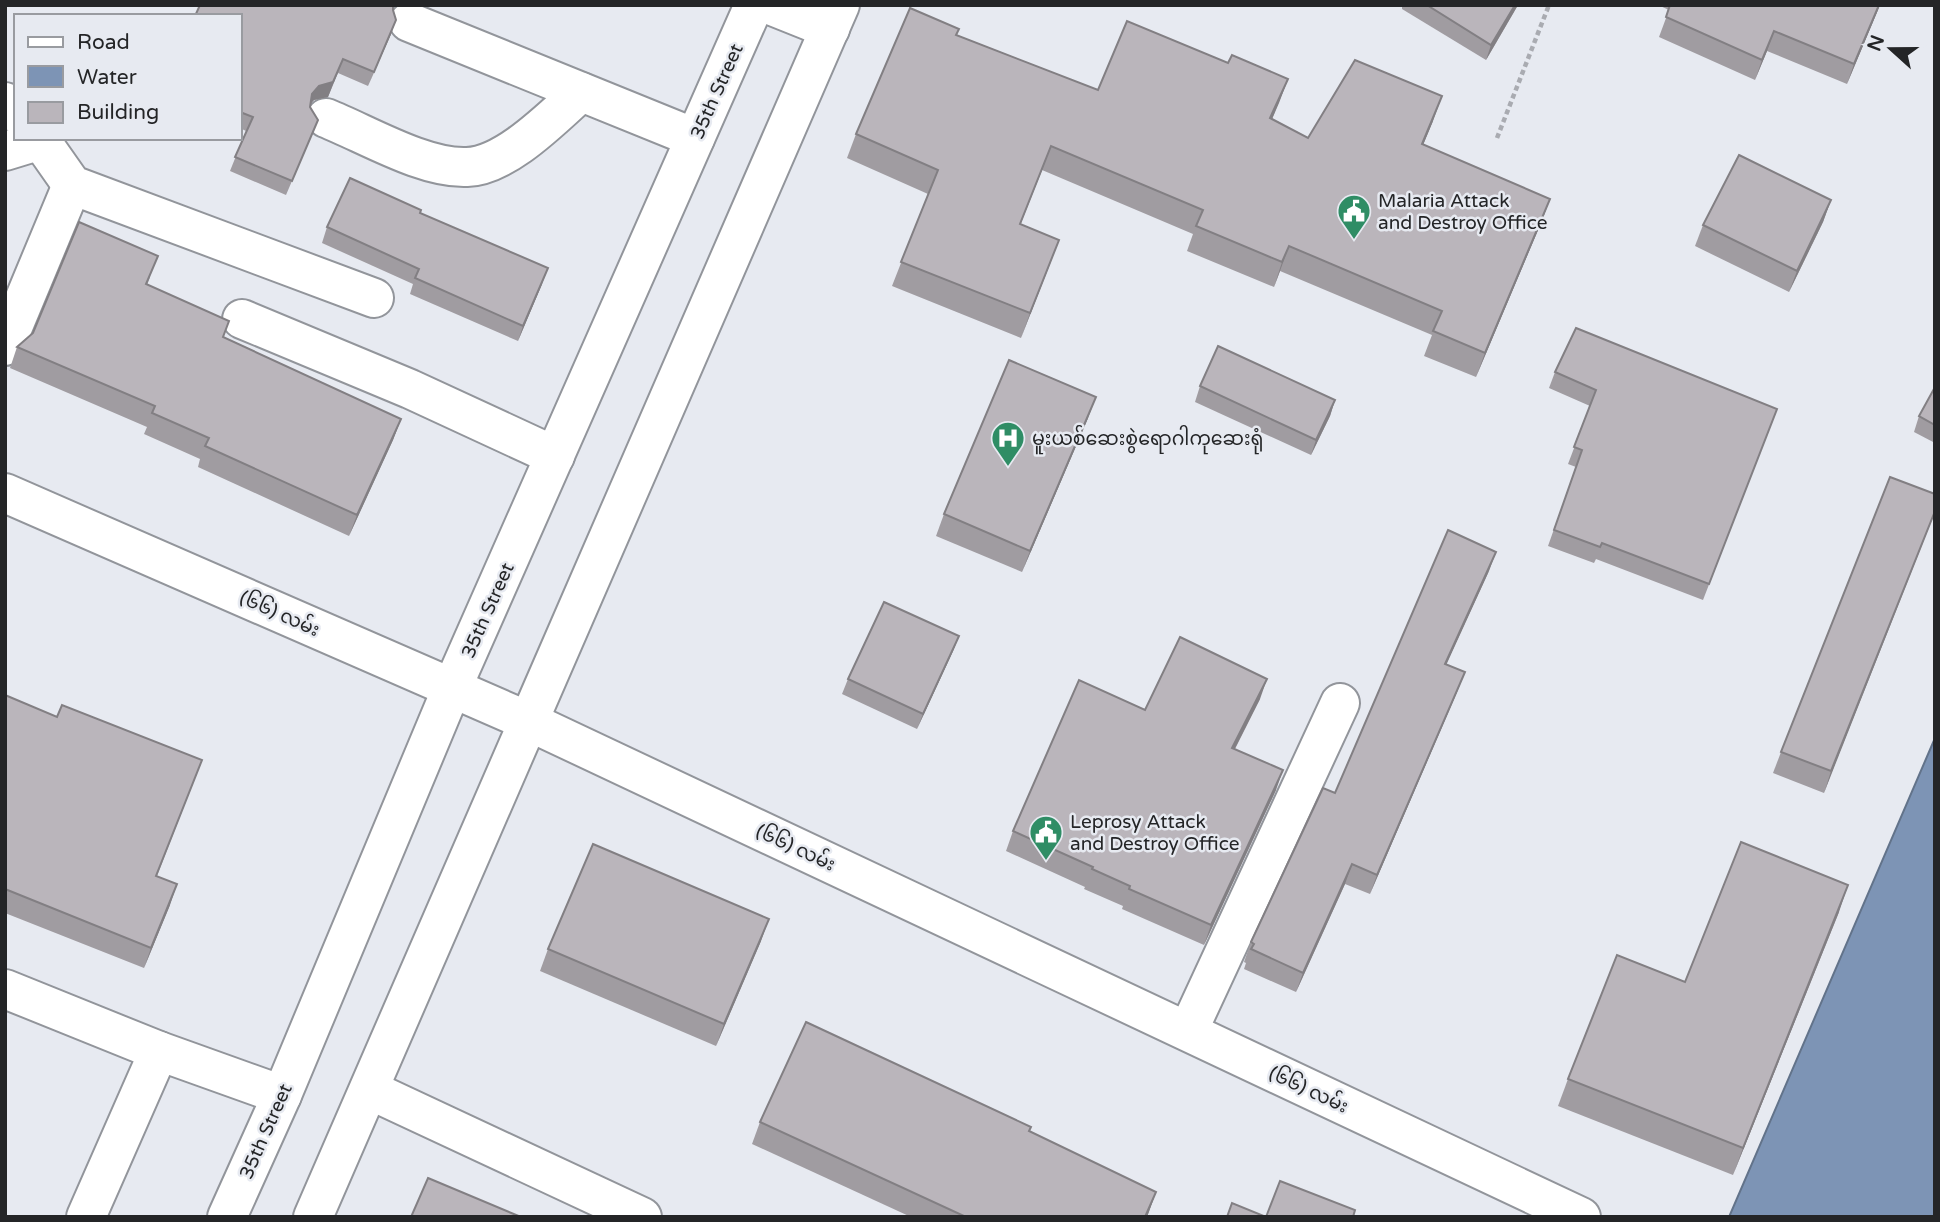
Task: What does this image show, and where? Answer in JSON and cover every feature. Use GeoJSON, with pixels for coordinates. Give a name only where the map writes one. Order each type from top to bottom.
{"type":"FeatureCollection","features":[{"type":"Feature","properties":{"kind":"main road","name":"35th Street"},"geometry":{"type":"LineString","coordinates":[[227,1217],[282,1095],[452,688],[754,5]]}},
{"type":"Feature","properties":{"kind":"main road"},"geometry":{"type":"LineString","coordinates":[[313,1217],[835,17],[770,5]]}},
{"type":"Feature","properties":{"kind":"main road"},"geometry":{"type":"LineString","coordinates":[[409,22],[695,138]]}},
{"type":"Feature","properties":{"kind":"main road"},"geometry":{"type":"LineString","coordinates":[[326,118],[440,165],[469,167],[492,161],[532,136],[581,92]]}},
{"type":"Feature","properties":{"kind":"main road"},"geometry":{"type":"LineString","coordinates":[[5,151],[19,140]]}},
{"type":"Feature","properties":{"kind":"main road"},"geometry":{"type":"LineString","coordinates":[[39,140],[72,186],[374,298]]}},
{"type":"Feature","properties":{"kind":"main road"},"geometry":{"type":"LineString","coordinates":[[5,346],[72,186]]}},
{"type":"Feature","properties":{"kind":"main road"},"geometry":{"type":"LineString","coordinates":[[242,319],[410,389],[555,456]]}},
{"type":"Feature","properties":{"kind":"main road","name":"(၆၆) လမ်း"},"geometry":{"type":"LineString","coordinates":[[5,493],[530,722],[1581,1217]]}},
{"type":"Feature","properties":{"kind":"main road"},"geometry":{"type":"LineString","coordinates":[[1188,1031],[1340,703]]}},
{"type":"Feature","properties":{"kind":"main road"},"geometry":{"type":"LineString","coordinates":[[5,989],[159,1051],[282,1095]]}},
{"type":"Feature","properties":{"kind":"main road"},"geometry":{"type":"LineString","coordinates":[[86,1217],[159,1051]]}},
{"type":"Feature","properties":{"kind":"main road"},"geometry":{"type":"LineString","coordinates":[[370,1090],[642,1217]]}},
{"type":"Feature","properties":{"kind":"path"},"geometry":{"type":"LineString","coordinates":[[1497,138],[1549,5]]}},
{"type":"Feature","properties":{"kind":"water"},"geometry":{"type":"Polygon","coordinates":[[[1935,738],[1935,1217],[1729,1217],[1935,738]]]}},
{"type":"Feature","properties":{"kind":"building"},"geometry":{"type":"Polygon","coordinates":[[[200,5],[393,5],[396,20],[374,72],[343,59],[333,82],[319,86],[312,94],[310,107],[318,120],[292,181],[235,157],[253,117],[242,113],[242,14],[196,14],[200,5]]]}},
{"type":"Feature","properties":{"kind":"building"},"geometry":{"type":"Polygon","coordinates":[[[1427,5],[1515,5],[1491,45],[1427,5]]]}},
{"type":"Feature","properties":{"kind":"building"},"geometry":{"type":"Polygon","coordinates":[[[1670,5],[1879,5],[1854,64],[1774,31],[1762,60],[1666,17],[1670,5]]]}},
{"type":"Feature","properties":{"kind":"building"},"geometry":{"type":"Polygon","coordinates":[[[910,8],[959,29],[956,35],[1098,90],[1127,21],[1228,63],[1232,55],[1288,79],[1270,118],[1308,138],[1355,60],[1442,96],[1422,144],[1550,199],[1485,353],[1433,331],[1442,311],[1289,246],[1282,262],[1196,226],[1203,210],[1051,146],[1020,224],[1059,240],[1030,313],[901,262],[938,170],[856,134],[910,8]]]}},
{"type":"Feature","properties":{"kind":"building"},"geometry":{"type":"Polygon","coordinates":[[[1739,155],[1831,200],[1797,271],[1703,225],[1739,155]]]}},
{"type":"Feature","properties":{"kind":"building"},"geometry":{"type":"Polygon","coordinates":[[[350,178],[421,210],[420,213],[548,268],[523,326],[415,278],[419,269],[327,227],[350,178]]]}},
{"type":"Feature","properties":{"kind":"building"},"geometry":{"type":"Polygon","coordinates":[[[79,222],[158,256],[146,284],[229,321],[223,337],[401,419],[357,515],[205,446],[209,438],[152,413],[155,406],[17,347],[33,333],[79,222]]]}},
{"type":"Feature","properties":{"kind":"building"},"geometry":{"type":"Polygon","coordinates":[[[1576,328],[1777,409],[1709,584],[1602,543],[1600,547],[1554,530],[1582,450],[1574,447],[1596,390],[1555,372],[1576,328]]]}},
{"type":"Feature","properties":{"kind":"building"},"geometry":{"type":"Polygon","coordinates":[[[1218,346],[1335,400],[1316,440],[1200,386],[1218,346]]]}},
{"type":"Feature","properties":{"kind":"building"},"geometry":{"type":"Polygon","coordinates":[[[1009,360],[1096,397],[1030,551],[944,514],[1009,360]]]}},
{"type":"Feature","properties":{"kind":"building"},"geometry":{"type":"Polygon","coordinates":[[[1935,387],[1935,425],[1919,416],[1935,387]]]}},
{"type":"Feature","properties":{"kind":"building"},"geometry":{"type":"Polygon","coordinates":[[[1890,477],[1935,494],[1935,511],[1831,771],[1781,752],[1890,477]]]}},
{"type":"Feature","properties":{"kind":"building"},"geometry":{"type":"Polygon","coordinates":[[[1448,530],[1496,552],[1445,664],[1465,672],[1377,875],[1352,864],[1303,973],[1251,949],[1254,944],[1251,942],[1323,788],[1335,793],[1448,530]]]}},
{"type":"Feature","properties":{"kind":"building"},"geometry":{"type":"Polygon","coordinates":[[[884,602],[959,636],[923,714],[848,679],[884,602]]]}},
{"type":"Feature","properties":{"kind":"building"},"geometry":{"type":"Polygon","coordinates":[[[1180,637],[1267,679],[1232,748],[1283,770],[1211,925],[1129,889],[1130,886],[1092,869],[1093,867],[1013,831],[1079,680],[1145,710],[1180,637]]]}},
{"type":"Feature","properties":{"kind":"building"},"geometry":{"type":"Polygon","coordinates":[[[5,695],[57,717],[62,705],[202,760],[156,876],[177,884],[151,948],[5,889],[5,695]]]}},
{"type":"Feature","properties":{"kind":"building"},"geometry":{"type":"Polygon","coordinates":[[[1741,842],[1848,885],[1743,1148],[1568,1079],[1617,955],[1685,982],[1741,842]]]}},
{"type":"Feature","properties":{"kind":"building"},"geometry":{"type":"Polygon","coordinates":[[[593,844],[769,919],[724,1024],[548,949],[593,844]]]}},
{"type":"Feature","properties":{"kind":"building"},"geometry":{"type":"Polygon","coordinates":[[[806,1022],[1031,1127],[1029,1131],[1156,1192],[1145,1217],[966,1217],[760,1122],[806,1022]]]}},
{"type":"Feature","properties":{"kind":"building"},"geometry":{"type":"Polygon","coordinates":[[[428,1178],[521,1217],[411,1217],[428,1178]]]}},
{"type":"Feature","properties":{"kind":"building"},"geometry":{"type":"Polygon","coordinates":[[[1280,1181],[1355,1210],[1353,1217],[1266,1217],[1280,1181]]]}},
{"type":"Feature","properties":{"kind":"building"},"geometry":{"type":"Polygon","coordinates":[[[1232,1203],[1266,1217],[1227,1217],[1232,1203]]]}},
{"type":"Feature","properties":{"kind":"place","name":"Malaria Attack and Destroy Office"},"geometry":{"type":"Point","coordinates":[1354,241]}},
{"type":"Feature","properties":{"kind":"place","name":"မူးယစ်ဆေးစွဲရောဂါကုဆေးရုံ"},"geometry":{"type":"Point","coordinates":[1008,468]}},
{"type":"Feature","properties":{"kind":"place","name":"Leprosy Attack and Destroy Office"},"geometry":{"type":"Point","coordinates":[1046,862]}}]}
